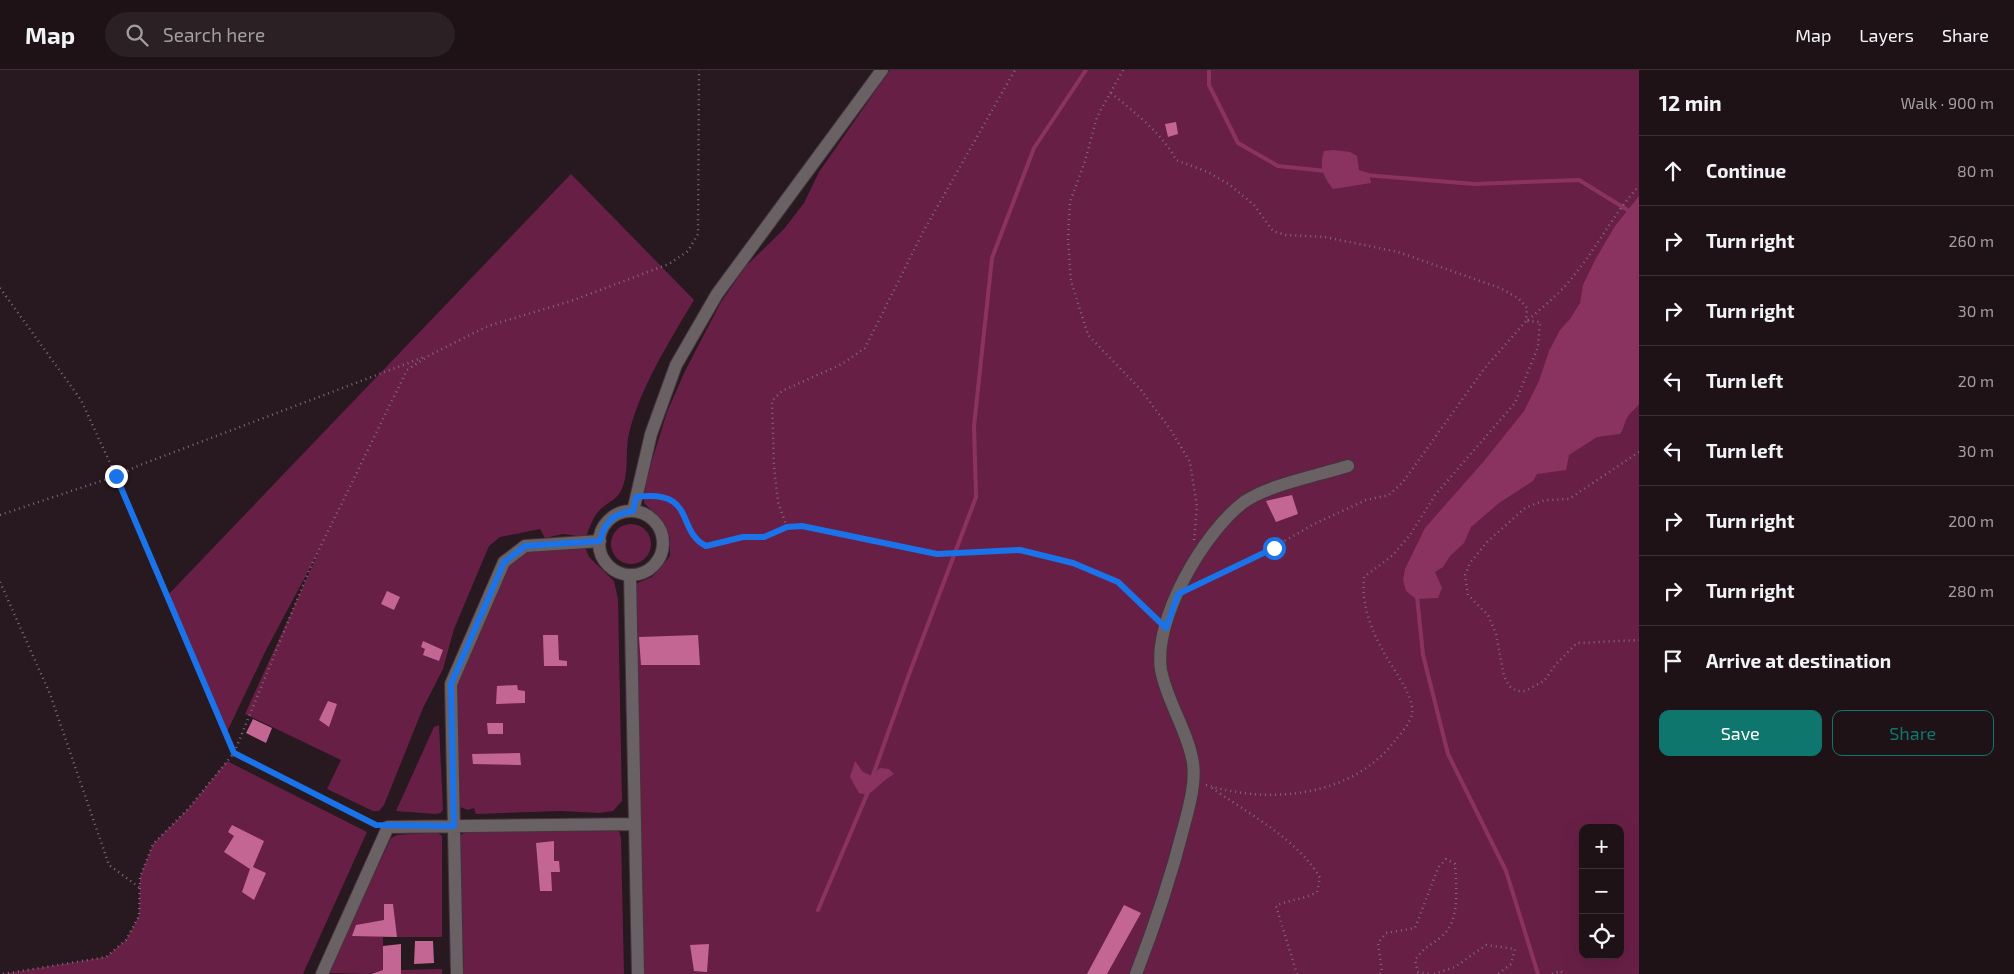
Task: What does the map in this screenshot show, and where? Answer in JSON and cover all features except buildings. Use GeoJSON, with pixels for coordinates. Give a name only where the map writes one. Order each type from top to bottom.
{"type":"FeatureCollection","features":[{"type":"Feature","properties":{"kind":"street"},"geometry":{"type":"LineString","coordinates":[[633,511],[651,434],[680,357],[717,294],[882,70]]}},
{"type":"Feature","properties":{"kind":"street"},"geometry":{"type":"LineString","coordinates":[[1136,974],[1173,872],[1190,803],[1193,764],[1161,670],[1161,645],[1178,594],[1207,542],[1245,502],[1268,491],[1348,466]]}},
{"type":"Feature","properties":{"kind":"street"},"geometry":{"type":"LineString","coordinates":[[633,511],[652,518],[658,526],[663,545],[661,555],[648,570],[630,575],[620,572],[605,560],[600,541],[607,522],[614,516],[633,511]]}},
{"type":"Feature","properties":{"kind":"street"},"geometry":{"type":"LineString","coordinates":[[458,974],[451,684],[504,562],[525,546],[600,541]]}},
{"type":"Feature","properties":{"kind":"street"},"geometry":{"type":"LineString","coordinates":[[630,575],[638,974]]}},
{"type":"Feature","properties":{"kind":"street"},"geometry":{"type":"LineString","coordinates":[[322,974],[388,827],[635,824]]}},
{"type":"Feature","properties":{"kind":"path"},"geometry":{"type":"LineString","coordinates":[[0,515],[116,476],[140,465],[430,354],[488,326],[572,301],[669,264],[688,251],[698,234],[699,70]]}},
{"type":"Feature","properties":{"kind":"path"},"geometry":{"type":"LineString","coordinates":[[787,527],[778,502],[772,402],[782,391],[842,364],[866,348],[922,232],[1015,70]]}},
{"type":"Feature","properties":{"kind":"path"},"geometry":{"type":"LineString","coordinates":[[1123,70],[1097,117],[1085,161],[1070,202],[1068,240],[1072,281],[1088,336],[1141,390],[1170,429],[1190,462],[1197,508],[1194,543]]}},
{"type":"Feature","properties":{"kind":"path"},"geometry":{"type":"LineString","coordinates":[[1111,93],[1134,111],[1169,147],[1176,160],[1208,172],[1230,185],[1254,205],[1273,231],[1286,235],[1325,237],[1398,252],[1470,276],[1500,288],[1518,298],[1527,308],[1526,321]]}},
{"type":"Feature","properties":{"kind":"path"},"geometry":{"type":"LineString","coordinates":[[1178,594],[1212,576],[1253,560],[1314,524],[1366,500],[1389,495],[1403,482],[1484,370],[1526,321],[1558,294],[1575,275],[1616,214],[1639,186]]}},
{"type":"Feature","properties":{"kind":"path"},"geometry":{"type":"LineString","coordinates":[[0,288],[81,400],[116,476],[234,753],[376,825],[388,827]]}},
{"type":"Feature","properties":{"kind":"path"},"geometry":{"type":"LineString","coordinates":[[1191,781],[1267,796],[1310,792],[1348,778],[1367,767],[1381,757],[1405,727],[1412,714],[1411,703],[1406,688],[1381,649],[1367,615],[1364,577],[1382,565],[1404,542],[1435,495],[1516,403],[1538,347],[1540,322],[1526,321]]}},
{"type":"Feature","properties":{"kind":"path"},"geometry":{"type":"LineString","coordinates":[[3,974],[106,957],[126,940],[139,916],[140,877],[153,844],[188,809],[234,753],[312,564],[368,454],[394,394],[408,370],[430,354]]}},
{"type":"Feature","properties":{"kind":"path"},"geometry":{"type":"LineString","coordinates":[[1639,452],[1569,499],[1545,500],[1525,508],[1487,542],[1470,563],[1465,574],[1468,595],[1488,616],[1496,634],[1504,676],[1509,686],[1517,691],[1525,691],[1544,681],[1561,657],[1577,643],[1639,640]]}},
{"type":"Feature","properties":{"kind":"path"},"geometry":{"type":"LineString","coordinates":[[636,497],[653,495],[674,502],[684,514],[699,543],[706,546],[743,537],[764,537],[787,527],[802,526],[937,554],[1006,550],[1042,555],[1080,566],[1118,582],[1166,628]]}},
{"type":"Feature","properties":{"kind":"path"},"geometry":{"type":"LineString","coordinates":[[0,582],[50,694],[109,865],[140,888]]}},
{"type":"Feature","properties":{"kind":"path"},"geometry":{"type":"LineString","coordinates":[[1209,786],[1312,863],[1320,878],[1317,892],[1304,899],[1287,900],[1276,906],[1297,974]]}},
{"type":"Feature","properties":{"kind":"path"},"geometry":{"type":"LineString","coordinates":[[1380,974],[1382,972],[1378,943],[1386,933],[1415,928],[1438,868],[1446,860],[1455,864],[1456,902],[1451,924],[1442,937],[1426,946],[1415,960],[1418,972],[1432,974],[1455,967],[1486,945],[1515,949],[1511,964],[1498,974]]}},
{"type":"Feature","properties":{"kind":"path"},"geometry":{"type":"LineString","coordinates":[[1552,974],[1560,971],[1562,974]]}},
{"type":"Feature","properties":{"kind":"shaded area"},"geometry":{"type":"Polygon","coordinates":[[[890,70],[1639,70],[1639,974],[638,974],[630,586],[652,577],[670,556],[670,538],[665,524],[644,503],[645,483],[667,412],[685,371],[721,302],[746,266],[784,229],[804,203],[819,172],[890,70]]]}},
{"type":"Feature","properties":{"kind":"shaded area"},"geometry":{"type":"Polygon","coordinates":[[[1324,151],[1350,152],[1357,156],[1359,170],[1369,173],[1371,183],[1333,189],[1324,175],[1322,162],[1324,151]]]}},
{"type":"Feature","properties":{"kind":"shaded area"},"geometry":{"type":"Polygon","coordinates":[[[571,174],[694,300],[648,381],[634,416],[627,446],[625,480],[621,490],[615,498],[597,513],[586,537],[563,534],[545,538],[540,529],[500,537],[489,546],[454,629],[443,669],[423,708],[384,805],[379,811],[373,811],[327,789],[341,760],[245,714],[320,549],[266,650],[226,734],[167,596],[571,174]]]}},
{"type":"Feature","properties":{"kind":"shaded area"},"geometry":{"type":"Polygon","coordinates":[[[1639,196],[1639,404],[1628,416],[1620,434],[1597,437],[1569,455],[1566,470],[1537,474],[1533,481],[1499,503],[1471,527],[1464,543],[1450,556],[1443,567],[1435,572],[1442,588],[1438,598],[1416,599],[1406,591],[1403,580],[1405,569],[1425,528],[1484,461],[1524,411],[1539,381],[1549,351],[1560,330],[1580,303],[1583,285],[1595,260],[1615,226],[1639,196]]]}},
{"type":"Feature","properties":{"kind":"shaded area"},"geometry":{"type":"Polygon","coordinates":[[[631,524],[645,530],[651,544],[645,558],[631,564],[617,558],[611,544],[617,530],[631,524]]]}},
{"type":"Feature","properties":{"kind":"shaded area"},"geometry":{"type":"Polygon","coordinates":[[[583,542],[589,557],[614,581],[618,599],[622,801],[613,811],[599,813],[561,811],[476,814],[474,808],[468,810],[460,807],[456,672],[504,562],[525,546],[583,542]]]}},
{"type":"Feature","properties":{"kind":"shaded area"},"geometry":{"type":"Polygon","coordinates":[[[439,725],[443,809],[441,813],[396,811],[434,727],[439,725]]]}},
{"type":"Feature","properties":{"kind":"shaded area"},"geometry":{"type":"Polygon","coordinates":[[[227,761],[367,832],[303,974],[3,974],[106,957],[126,940],[139,916],[140,877],[153,844],[188,809],[227,761]]]}},
{"type":"Feature","properties":{"kind":"shaded area"},"geometry":{"type":"Polygon","coordinates":[[[855,761],[863,772],[872,776],[880,768],[889,769],[894,774],[867,795],[859,793],[850,777],[855,761]]]}},
{"type":"Feature","properties":{"kind":"shaded area"},"geometry":{"type":"Polygon","coordinates":[[[611,824],[619,831],[621,838],[624,974],[464,974],[460,836],[465,832],[611,824]]]}},
{"type":"Feature","properties":{"kind":"shaded area"},"geometry":{"type":"Polygon","coordinates":[[[437,832],[442,836],[442,937],[383,937],[383,970],[368,974],[328,973],[391,838],[397,835],[437,832]]]}},
{"type":"Feature","properties":{"kind":"shaded area"},"geometry":{"type":"Polygon","coordinates":[[[442,969],[442,974],[401,974],[401,970],[442,969]]]}},
{"type":"Feature","properties":{"kind":"waterway"},"geometry":{"type":"LineString","coordinates":[[872,778],[976,497],[974,426],[992,258],[1034,148],[1086,70]]}},
{"type":"Feature","properties":{"kind":"waterway"},"geometry":{"type":"LineString","coordinates":[[1209,70],[1209,85],[1238,143],[1278,166],[1326,171]]}},
{"type":"Feature","properties":{"kind":"waterway"},"geometry":{"type":"LineString","coordinates":[[1365,175],[1474,184],[1579,180],[1639,217]]}},
{"type":"Feature","properties":{"kind":"waterway"},"geometry":{"type":"LineString","coordinates":[[1417,596],[1423,655],[1448,754],[1506,871],[1538,974]]}},
{"type":"Feature","properties":{"kind":"waterway"},"geometry":{"type":"LineString","coordinates":[[818,910],[868,792]]}},
{"type":"Feature","properties":{"kind":"route"},"geometry":{"type":"LineString","coordinates":[[116,476],[234,753],[376,825],[388,827],[454,826],[451,684],[504,562],[525,546],[600,541],[602,531],[607,522],[614,516],[633,511],[636,497],[653,495],[664,497],[674,502],[684,514],[699,543],[706,546],[743,537],[764,537],[787,527],[802,526],[853,535],[910,550],[937,554],[1020,550],[1042,555],[1073,563],[1118,582],[1166,628],[1171,608],[1178,594],[1194,584],[1253,560],[1274,548]]}}]}
